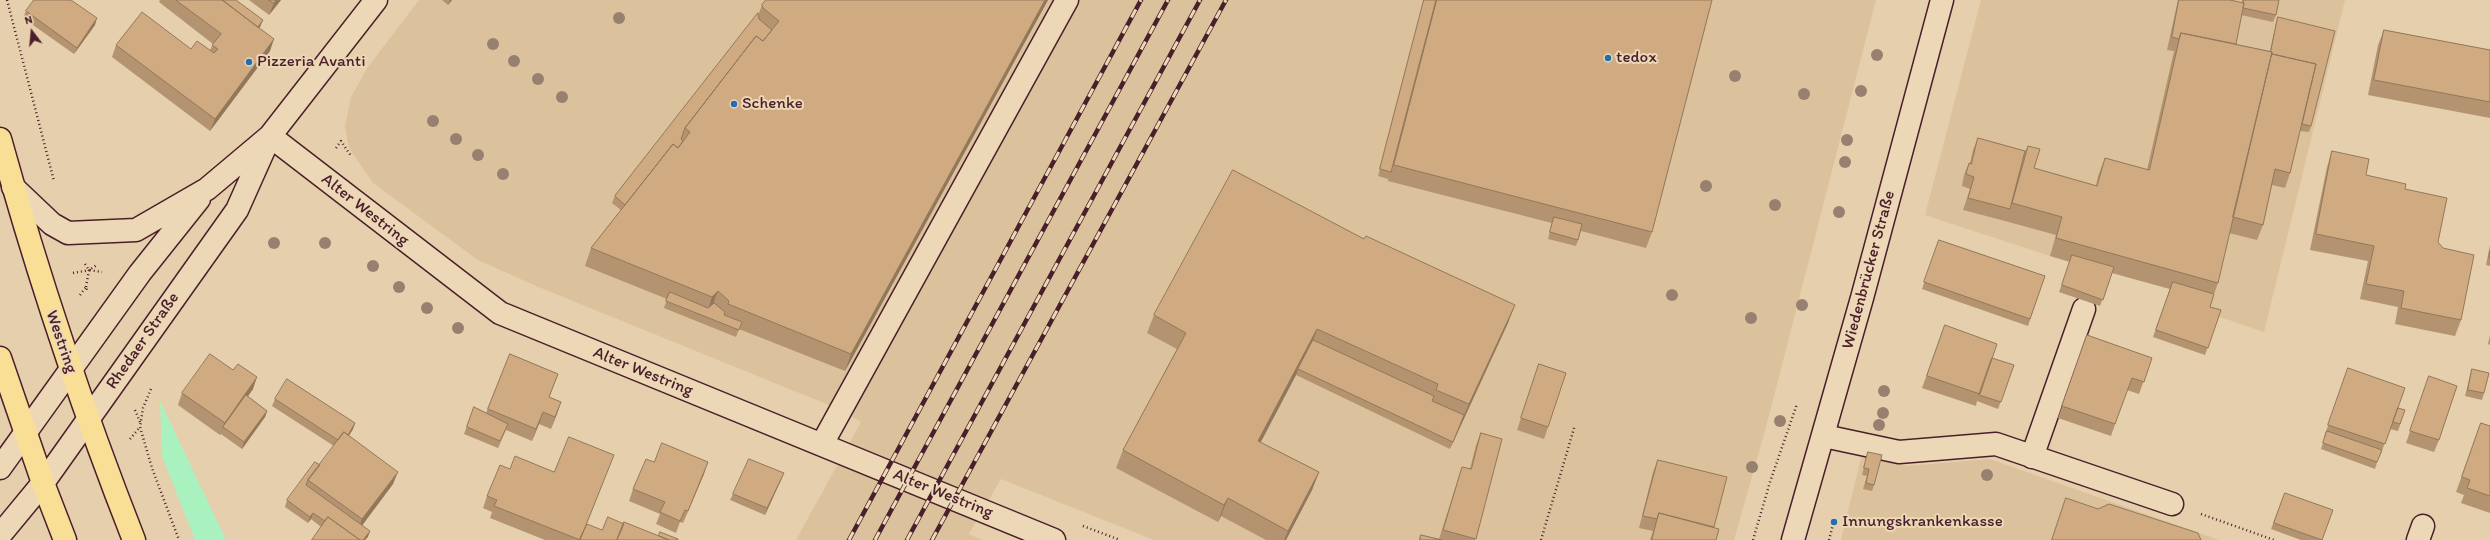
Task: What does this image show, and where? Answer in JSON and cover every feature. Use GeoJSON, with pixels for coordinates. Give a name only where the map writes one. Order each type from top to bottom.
{"type":"FeatureCollection","features":[{"type":"Feature","properties":{"kind":"main road","name":"Westring"},"geometry":{"type":"LineString","coordinates":[[0,140],[44,294],[87,420],[134,540]]}},
{"type":"Feature","properties":{"kind":"main road"},"geometry":{"type":"LineString","coordinates":[[0,358],[42,483],[65,540]]}},
{"type":"Feature","properties":{"kind":"street","name":"Rhedaer Straße"},"geometry":{"type":"LineString","coordinates":[[13,187],[52,224],[68,233],[79,234],[136,230],[207,189],[270,136],[376,0]]}},
{"type":"Feature","properties":{"kind":"street"},"geometry":{"type":"LineString","coordinates":[[822,444],[1067,0]]}},
{"type":"Feature","properties":{"kind":"street","name":"Wiedenbrücker Straße"},"geometry":{"type":"LineString","coordinates":[[1793,540],[1824,436],[1942,0]]}},
{"type":"Feature","properties":{"kind":"street","name":"Rhedaer Straße"},"geometry":{"type":"LineString","coordinates":[[0,535],[42,483],[237,210],[270,136]]}},
{"type":"Feature","properties":{"kind":"street","name":"Alter Westring"},"geometry":{"type":"LineString","coordinates":[[270,136],[500,313],[1054,540]]}},
{"type":"Feature","properties":{"kind":"street","name":"Rhedaer Straße"},"geometry":{"type":"LineString","coordinates":[[0,468],[25,431],[140,273],[207,189]]}},
{"type":"Feature","properties":{"kind":"street"},"geometry":{"type":"LineString","coordinates":[[2032,457],[2084,309]]}},
{"type":"Feature","properties":{"kind":"street"},"geometry":{"type":"LineString","coordinates":[[1824,436],[1899,452],[1996,444],[2172,504]]}},
{"type":"Feature","properties":{"kind":"path"},"geometry":{"type":"LineString","coordinates":[[7,0],[56,186]]}},
{"type":"Feature","properties":{"kind":"path"},"geometry":{"type":"LineString","coordinates":[[335,149],[341,141],[352,157]]}},
{"type":"Feature","properties":{"kind":"path"},"geometry":{"type":"LineString","coordinates":[[86,287],[89,270],[95,259]]}},
{"type":"Feature","properties":{"kind":"path"},"geometry":{"type":"LineString","coordinates":[[68,274],[89,270]]}},
{"type":"Feature","properties":{"kind":"path"},"geometry":{"type":"LineString","coordinates":[[140,422],[153,383]]}},
{"type":"Feature","properties":{"kind":"path"},"geometry":{"type":"LineString","coordinates":[[135,409],[140,422],[152,468],[179,540]]}},
{"type":"Feature","properties":{"kind":"path"},"geometry":{"type":"LineString","coordinates":[[1541,540],[1575,425]]}},
{"type":"Feature","properties":{"kind":"path"},"geometry":{"type":"LineString","coordinates":[[2172,504],[2274,540]]}},
{"type":"Feature","properties":{"kind":"shaded area"},"geometry":{"type":"Polygon","coordinates":[[[419,0],[1876,0],[1766,427],[1734,540],[1154,540],[1001,479],[969,534],[982,540],[796,540],[861,422],[841,410],[536,286],[478,260],[373,183],[349,148],[345,126],[351,97],[368,67],[419,0]]]}},
{"type":"Feature","properties":{"kind":"shaded area"},"geometry":{"type":"Polygon","coordinates":[[[1981,0],[2345,0],[2264,332],[2167,299],[2170,289],[2050,256],[1925,215],[1981,0]]]}},
{"type":"Feature","properties":{"kind":"shaded area"},"geometry":{"type":"Polygon","coordinates":[[[1862,454],[1906,466],[1990,459],[2219,540],[1841,540],[1862,454]]]}},
{"type":"Feature","properties":{"kind":"green space"},"geometry":{"type":"Polygon","coordinates":[[[160,401],[226,540],[195,540],[162,456],[160,401]]]}},
{"type":"Feature","properties":{"kind":"building"},"geometry":{"type":"Polygon","coordinates":[[[34,0],[71,0],[97,18],[77,48],[26,11],[34,0]]]}},
{"type":"Feature","properties":{"kind":"building"},"geometry":{"type":"Polygon","coordinates":[[[176,0],[222,0],[274,39],[215,119],[116,45],[142,12],[191,49],[197,41],[214,53],[218,49],[212,45],[221,34],[176,0]]]}},
{"type":"Feature","properties":{"kind":"building"},"geometry":{"type":"Polygon","coordinates":[[[223,0],[236,0],[263,20],[258,27],[223,0]]]}},
{"type":"Feature","properties":{"kind":"building"},"geometry":{"type":"Polygon","coordinates":[[[269,0],[276,0],[274,3],[269,0]]]}},
{"type":"Feature","properties":{"kind":"building"},"geometry":{"type":"Polygon","coordinates":[[[766,0],[1045,0],[851,354],[728,304],[729,301],[718,291],[712,297],[591,248],[673,144],[678,148],[690,132],[685,128],[756,36],[763,41],[779,21],[763,8],[762,5],[766,0]]]}},
{"type":"Feature","properties":{"kind":"building"},"geometry":{"type":"Polygon","coordinates":[[[1424,0],[1436,0],[1391,172],[1380,169],[1424,0]]]}},
{"type":"Feature","properties":{"kind":"building"},"geometry":{"type":"Polygon","coordinates":[[[1437,0],[1712,0],[1652,232],[1394,165],[1437,0]]]}},
{"type":"Feature","properties":{"kind":"building"},"geometry":{"type":"Polygon","coordinates":[[[2179,0],[2230,0],[2244,3],[2236,44],[2181,33],[2179,39],[2172,37],[2179,0]]]}},
{"type":"Feature","properties":{"kind":"building"},"geometry":{"type":"Polygon","coordinates":[[[2244,0],[2279,0],[2276,15],[2243,8],[2244,0]]]}},
{"type":"Feature","properties":{"kind":"building"},"geometry":{"type":"Polygon","coordinates":[[[758,13],[759,19],[772,30],[763,41],[756,36],[685,128],[681,139],[683,141],[678,148],[673,144],[625,205],[615,196],[758,13]]]}},
{"type":"Feature","properties":{"kind":"building"},"geometry":{"type":"Polygon","coordinates":[[[2278,17],[2335,31],[2311,126],[2302,124],[2316,64],[2272,54],[2271,51],[2278,17]]]}},
{"type":"Feature","properties":{"kind":"building"},"geometry":{"type":"Polygon","coordinates":[[[2384,30],[2490,50],[2490,102],[2374,80],[2384,30]]]}},
{"type":"Feature","properties":{"kind":"building"},"geometry":{"type":"Polygon","coordinates":[[[2181,33],[2272,52],[2218,283],[2056,238],[2062,217],[2012,203],[2028,146],[2040,149],[2034,168],[2097,186],[2105,158],[2149,170],[2181,33]]]}},
{"type":"Feature","properties":{"kind":"building"},"geometry":{"type":"Polygon","coordinates":[[[2272,54],[2316,64],[2290,173],[2275,169],[2263,225],[2233,217],[2272,54]]]}},
{"type":"Feature","properties":{"kind":"building"},"geometry":{"type":"Polygon","coordinates":[[[1978,138],[2025,151],[2010,209],[1968,198],[1974,177],[1966,174],[1969,163],[1971,164],[1978,138]]]}},
{"type":"Feature","properties":{"kind":"building"},"geometry":{"type":"Polygon","coordinates":[[[2332,151],[2369,159],[2366,175],[2406,184],[2405,189],[2447,198],[2438,242],[2443,248],[2474,255],[2461,320],[2401,308],[2404,291],[2366,284],[2374,246],[2316,234],[2332,151]]]}},
{"type":"Feature","properties":{"kind":"building"},"geometry":{"type":"Polygon","coordinates":[[[1233,170],[1364,239],[1366,236],[1515,305],[1469,404],[1436,390],[1438,384],[1317,329],[1258,441],[1319,472],[1288,531],[1228,498],[1224,505],[1123,450],[1186,333],[1154,315],[1233,170]]]}},
{"type":"Feature","properties":{"kind":"building"},"geometry":{"type":"Polygon","coordinates":[[[1554,217],[1582,224],[1578,240],[1550,232],[1554,217]]]}},
{"type":"Feature","properties":{"kind":"building"},"geometry":{"type":"Polygon","coordinates":[[[1939,240],[2045,276],[2030,319],[1924,282],[1939,240]]]}},
{"type":"Feature","properties":{"kind":"building"},"geometry":{"type":"Polygon","coordinates":[[[2072,255],[2114,267],[2103,300],[2062,285],[2072,255]]]}},
{"type":"Feature","properties":{"kind":"building"},"geometry":{"type":"Polygon","coordinates":[[[2173,282],[2214,294],[2210,307],[2221,310],[2208,348],[2156,330],[2173,282]]]}},
{"type":"Feature","properties":{"kind":"building"},"geometry":{"type":"Polygon","coordinates":[[[670,292],[708,308],[714,303],[725,312],[724,315],[742,322],[739,330],[666,301],[670,292]]]}},
{"type":"Feature","properties":{"kind":"building"},"geometry":{"type":"Polygon","coordinates":[[[1945,325],[1997,344],[1980,394],[1927,376],[1945,325]]]}},
{"type":"Feature","properties":{"kind":"building"},"geometry":{"type":"Polygon","coordinates":[[[2087,335],[2152,358],[2144,382],[2132,378],[2115,424],[2062,406],[2087,335]]]}},
{"type":"Feature","properties":{"kind":"building"},"geometry":{"type":"Polygon","coordinates":[[[1313,340],[1434,396],[1432,401],[1464,415],[1453,442],[1298,369],[1313,340]]]}},
{"type":"Feature","properties":{"kind":"building"},"geometry":{"type":"Polygon","coordinates":[[[210,354],[233,370],[238,364],[257,377],[225,423],[182,393],[210,354]]]}},
{"type":"Feature","properties":{"kind":"building"},"geometry":{"type":"Polygon","coordinates":[[[510,354],[558,374],[549,397],[561,402],[555,417],[543,412],[536,429],[488,409],[510,354]]]}},
{"type":"Feature","properties":{"kind":"building"},"geometry":{"type":"Polygon","coordinates":[[[1992,358],[2014,365],[2001,402],[1979,395],[1992,358]]]}},
{"type":"Feature","properties":{"kind":"building"},"geometry":{"type":"Polygon","coordinates":[[[1539,364],[1566,373],[1548,427],[1521,418],[1539,364]]]}},
{"type":"Feature","properties":{"kind":"building"},"geometry":{"type":"Polygon","coordinates":[[[2348,368],[2405,388],[2385,444],[2328,425],[2348,368]]]}},
{"type":"Feature","properties":{"kind":"building"},"geometry":{"type":"Polygon","coordinates":[[[2472,369],[2489,373],[2484,393],[2468,390],[2472,369]]]}},
{"type":"Feature","properties":{"kind":"building"},"geometry":{"type":"Polygon","coordinates":[[[2429,376],[2457,386],[2439,440],[2410,431],[2429,376]]]}},
{"type":"Feature","properties":{"kind":"building"},"geometry":{"type":"Polygon","coordinates":[[[287,379],[355,423],[348,435],[344,432],[338,440],[275,399],[287,379]]]}},
{"type":"Feature","properties":{"kind":"building"},"geometry":{"type":"Polygon","coordinates":[[[246,395],[267,411],[244,442],[223,427],[246,395]]]}},
{"type":"Feature","properties":{"kind":"building"},"geometry":{"type":"Polygon","coordinates":[[[474,407],[508,424],[500,441],[467,427],[474,407]]]}},
{"type":"Feature","properties":{"kind":"building"},"geometry":{"type":"Polygon","coordinates":[[[2398,408],[2405,410],[2400,424],[2393,422],[2398,408]]]}},
{"type":"Feature","properties":{"kind":"building"},"geometry":{"type":"Polygon","coordinates":[[[2481,423],[2490,426],[2490,496],[2467,488],[2470,480],[2462,477],[2481,423]]]}},
{"type":"Feature","properties":{"kind":"building"},"geometry":{"type":"Polygon","coordinates":[[[2327,431],[2382,450],[2377,462],[2323,443],[2327,431]]]}},
{"type":"Feature","properties":{"kind":"building"},"geometry":{"type":"Polygon","coordinates":[[[344,432],[398,472],[362,519],[308,480],[344,432]]]}},
{"type":"Feature","properties":{"kind":"building"},"geometry":{"type":"Polygon","coordinates":[[[1481,433],[1502,439],[1476,539],[1443,530],[1462,467],[1471,469],[1481,433]]]}},
{"type":"Feature","properties":{"kind":"building"},"geometry":{"type":"Polygon","coordinates":[[[569,437],[614,455],[580,540],[494,506],[497,500],[487,496],[500,465],[510,469],[515,456],[554,472],[569,437]]]}},
{"type":"Feature","properties":{"kind":"building"},"geometry":{"type":"Polygon","coordinates":[[[662,443],[708,462],[688,511],[685,510],[680,521],[660,512],[665,502],[633,489],[646,459],[654,462],[662,443]]]}},
{"type":"Feature","properties":{"kind":"building"},"geometry":{"type":"Polygon","coordinates":[[[1868,452],[1882,455],[1874,485],[1866,483],[1869,469],[1864,468],[1868,452]]]}},
{"type":"Feature","properties":{"kind":"building"},"geometry":{"type":"Polygon","coordinates":[[[749,459],[784,473],[767,508],[733,494],[749,459]]]}},
{"type":"Feature","properties":{"kind":"building"},"geometry":{"type":"Polygon","coordinates":[[[1658,460],[1727,477],[1714,527],[1659,513],[1657,519],[1643,516],[1658,460]]]}},
{"type":"Feature","properties":{"kind":"building"},"geometry":{"type":"Polygon","coordinates":[[[315,462],[320,465],[308,480],[306,485],[370,531],[363,540],[360,540],[328,517],[325,521],[313,513],[310,517],[287,500],[315,462]]]}},
{"type":"Feature","properties":{"kind":"building"},"geometry":{"type":"Polygon","coordinates":[[[2285,493],[2333,510],[2322,540],[2274,523],[2285,493]]]}},
{"type":"Feature","properties":{"kind":"building"},"geometry":{"type":"Polygon","coordinates":[[[2066,498],[2098,509],[2109,504],[2198,533],[2201,540],[2052,540],[2066,498]]]}},
{"type":"Feature","properties":{"kind":"building"},"geometry":{"type":"Polygon","coordinates":[[[1659,513],[1719,529],[1716,540],[1652,540],[1659,513]]]}},
{"type":"Feature","properties":{"kind":"building"},"geometry":{"type":"Polygon","coordinates":[[[328,517],[360,540],[312,540],[328,517]]]}},
{"type":"Feature","properties":{"kind":"building"},"geometry":{"type":"Polygon","coordinates":[[[608,517],[624,524],[617,540],[579,540],[587,524],[602,530],[608,517]]]}},
{"type":"Feature","properties":{"kind":"building"},"geometry":{"type":"Polygon","coordinates":[[[624,522],[669,540],[617,540],[624,522]]]}},
{"type":"Feature","properties":{"kind":"building"},"geometry":{"type":"Polygon","coordinates":[[[660,532],[678,540],[669,540],[659,536],[660,532]]]}},
{"type":"Feature","properties":{"kind":"building"},"geometry":{"type":"Polygon","coordinates":[[[1421,535],[1442,540],[1420,540],[1421,535]]]}},
{"type":"Feature","properties":{"kind":"railway"},"geometry":{"type":"LineString","coordinates":[[849,540],[1141,0]]}},
{"type":"Feature","properties":{"kind":"railway"},"geometry":{"type":"LineString","coordinates":[[875,540],[1168,0]]}},
{"type":"Feature","properties":{"kind":"railway"},"geometry":{"type":"LineString","coordinates":[[907,540],[1200,0]]}},
{"type":"Feature","properties":{"kind":"railway"},"geometry":{"type":"LineString","coordinates":[[932,540],[1226,0]]}},
{"type":"Feature","properties":{"kind":"place","name":"tedox"},"geometry":{"type":"Point","coordinates":[1608,58]}},
{"type":"Feature","properties":{"kind":"place","name":"Pizzeria Avanti"},"geometry":{"type":"Point","coordinates":[249,62]}},
{"type":"Feature","properties":{"kind":"place","name":"Schenke"},"geometry":{"type":"Point","coordinates":[734,104]}},
{"type":"Feature","properties":{"kind":"place","name":"Innungskrankenkasse"},"geometry":{"type":"Point","coordinates":[1834,522]}}]}
